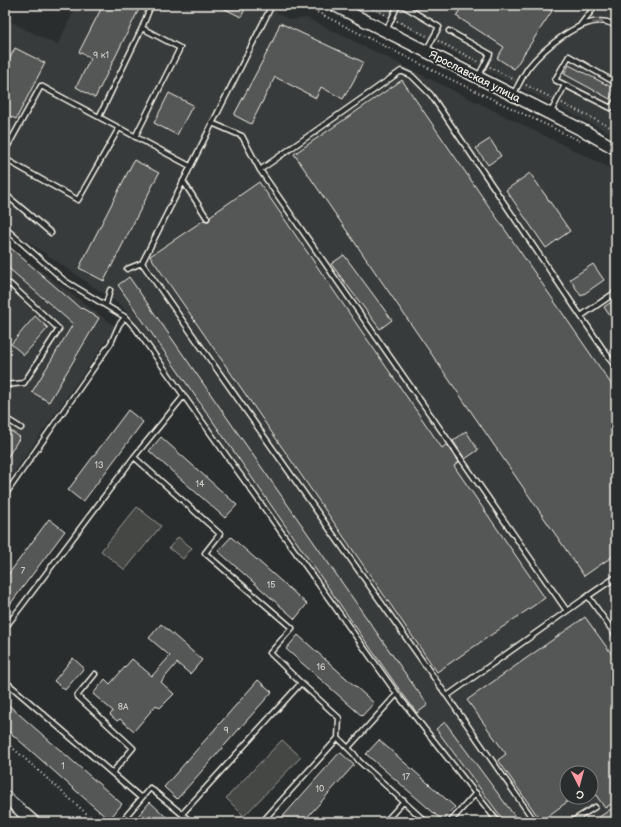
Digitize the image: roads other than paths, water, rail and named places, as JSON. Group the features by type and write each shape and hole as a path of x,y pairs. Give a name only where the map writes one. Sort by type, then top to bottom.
{"street":[{"name":"Ярославская улица","path":"334,5 616,149"},
{"path":"5,797 34,822"}],"lane":[{"path":"98,117 142,28 151,5"},
{"path":"127,269 142,263 272,5"},
{"path":"386,31 398,5"},
{"path":"402,5 439,27 426,52"},
{"path":"409,10 412,5"},
{"path":"579,27 596,5"},
{"path":"513,96 528,69 539,56 564,35 593,22 607,22 616,26"},
{"path":"136,137 180,48 142,28"},
{"path":"449,31 490,54 478,78"},
{"path":"616,83 569,56 555,80 611,108 616,100"},
{"path":"260,170 401,71 412,76 431,94 616,368"},
{"path":"549,114 565,85"},
{"path":"5,151 41,86 190,166"},
{"path":"212,123 242,136 260,170 567,611"},
{"path":"5,158 78,200 119,128"},
{"path":"183,181 207,218"},
{"path":"5,194 52,234"},
{"path":"5,228 65,281 125,317 397,694 498,822"},
{"path":"142,263 535,822"},
{"path":"5,287 10,284 59,329 24,384 5,385"},
{"path":"106,305 110,290"},
{"path":"581,316 616,292"},
{"path":"5,495 111,343 125,317"},
{"path":"5,628 134,457 183,397"},
{"path":"5,418 21,428"},
{"path":"134,457 220,534 205,553 292,628 270,653 339,718 338,738 262,822"},
{"path":"447,696 616,577"},
{"path":"588,596 616,636"},
{"path":"95,674 77,696 133,748 112,773"},
{"path":"5,681 141,798"},
{"path":"182,814 301,683"},
{"path":"348,748 397,694"},
{"path":"338,738 359,761 426,822"},
{"path":"121,822 150,788 191,822"},
{"path":"450,822 476,793"},
{"path":"385,822 404,801"},
{"path":"571,822 595,807"}]}
